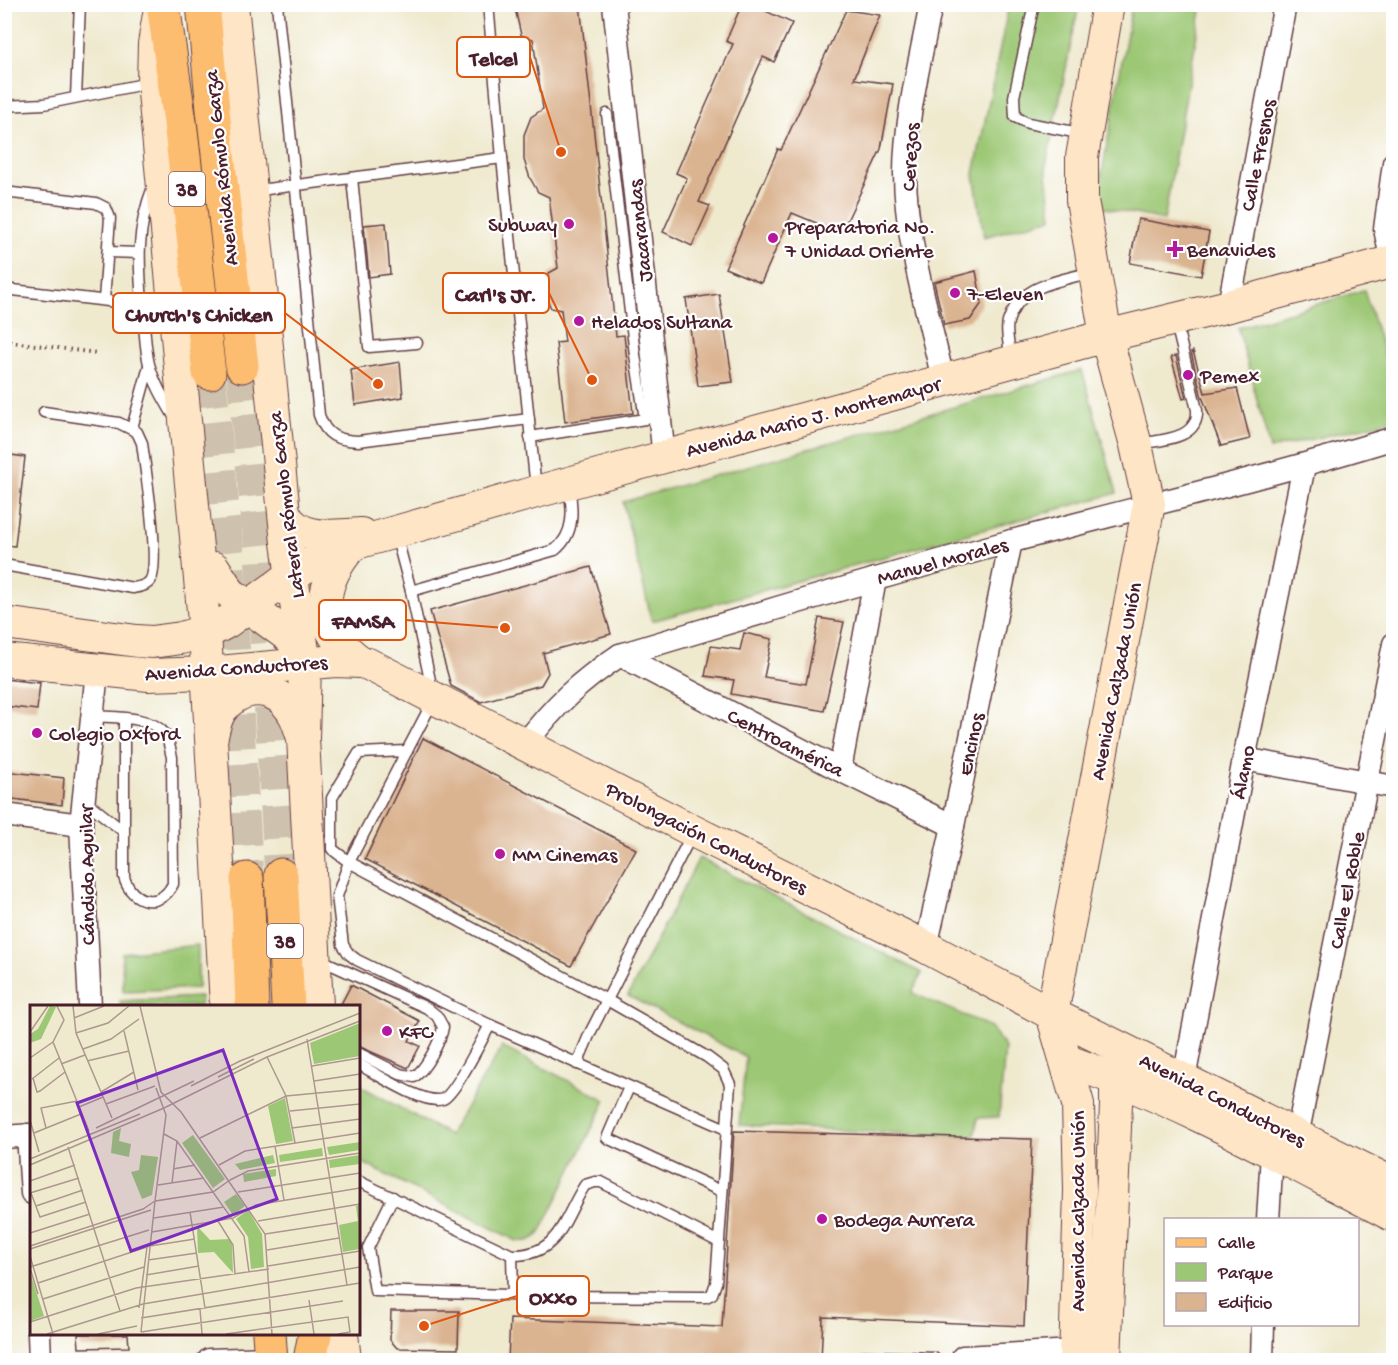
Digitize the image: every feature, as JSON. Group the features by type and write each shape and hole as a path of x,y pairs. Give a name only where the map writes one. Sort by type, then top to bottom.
{"main road":[{"name":"Avenida Rómulo Garza","path":"162,4 180,122 209,373"},
{"name":"Avenida Rómulo Garza","path":"203,4 242,366"},
{"name":"38","path":"281,875 288,1005"},
{"name":"38","path":"247,879 252,1005"},
{"path":"304,1335 305,1360"},
{"path":"310,1360 315,1335"}],"street":[{"path":"162,4 154,44 153,82 186,436 205,561 205,632 226,1005"},
{"name":"Lateral Rómulo Garza","path":"232,4 285,528 292,575 334,662 296,706"},
{"name":"Jacarandas","path":"614,4 624,180 633,264 644,352 664,457"},
{"name":"Cerezos","path":"931,4 910,118 905,191 912,239 943,380"},
{"name":"Avenida Calzada Unión","path":"1075,1356 1081,1142 1078,1104 1052,1014 1149,504 1136,445 1106,336 1084,219 1080,183 1108,4"},
{"name":"Calle Fresnos","path":"1229,306 1285,4"},
{"path":"1392,265 1385,229 1394,163"},
{"name":"Avenida Mario J. Montemayor","path":"248,607 292,575 322,557 353,544 1106,336 1392,265"},
{"name":"Manuel Morales","path":"525,744 570,691 620,655 875,579 1149,504 1304,466 1394,438"},
{"name":"Álamo","path":"1184,1079 1244,759 1304,466"},
{"path":"205,561 238,578 254,577 275,562 287,520 296,528 316,535 395,532"},
{"name":"Encinos","path":"926,947 1011,541"},
{"path":"205,561 230,593 292,639 334,662 346,650 335,636 329,623 326,593 331,576 353,544"},
{"path":"840,770 875,579"},
{"name":"Avenida Conductores","path":"4,623 152,642 205,632 226,622 248,607"},
{"path":"205,632 233,648 259,669 296,706 296,718 303,738 324,896 314,957 317,1005"},
{"name":"Calle El Roble","path":"1268,1218 1367,782 1394,644"},
{"name":"Centroamérica","path":"620,655 840,770 953,826"},
{"name":"Avenida Conductores","path":"4,660 150,675 208,673 334,662"},
{"name":"Prolongación Conductores","path":"334,662 376,668 693,831 926,947 1052,1014"},
{"name":"Cándido Aguilar","path":"90,1005 81,825 97,671"},
{"path":"211,740 221,709 233,697 241,693 256,690 270,692 296,706"},
{"path":"1244,759 1394,787"},
{"path":"4,815 81,825"},
{"name":"Avenida Conductores","path":"1052,1014 1184,1079 1394,1216"},
{"name":"Avenida Conductores","path":"1067,1061 1116,1077 1285,1145 1394,1184"},
{"name":"Avenida Calzada Unión","path":"1106,1360 1116,1077"},
{"path":"4,1137 30,1135"},
{"path":"1262,1360 1263,1326"},
{"path":"39,1335 40,1360"},
{"path":"342,1335 345,1360"},
{"path":"210,1360 270,1351"},
{"path":"963,1357 1075,1356"}],"lane":[{"path":"76,97 81,4"},
{"path":"277,4 319,415 328,433 338,439 358,441 529,419"},
{"path":"488,4 536,492"},
{"path":"1034,4 1014,97 1015,117 1028,123 1086,135"},
{"path":"4,106 44,104 153,82"},
{"path":"607,114 624,180"},
{"path":"252,192 502,158"},
{"path":"160,170 141,228 138,254 142,303 150,366 165,400 186,436"},
{"path":"352,178 369,346 417,343"},
{"path":"4,192 92,202 108,210 110,218 104,300"},
{"path":"108,252 138,254"},
{"path":"1012,362 1007,324 1020,299 1033,289 1094,272"},
{"path":"4,289 142,303"},
{"path":"1136,445 1178,437 1190,431 1197,422 1197,410 1175,320"},
{"path":"530,438 645,419 644,352"},
{"path":"132,428 150,366"},
{"path":"4,565 133,588 150,581 153,572 153,546 142,443 137,432 119,423 44,412"},
{"path":"411,591 555,550 568,535 571,524 568,483"},
{"path":"395,532 411,591 434,699 349,862 324,896 343,945 349,954 365,965 490,1025 726,1129"},
{"path":"92,716 124,719 147,723 158,728 165,735 172,757 172,884 168,893 152,900 132,894 127,887 123,863 124,719"},
{"path":"393,1197 368,1248 375,1291 706,1297 712,1293 716,1283 730,1084 723,1069 708,1057 607,1000 349,862 332,849 332,798 359,753 407,751"},
{"path":"84,800 123,831"},
{"path":"578,1064 590,1033 693,831"},
{"path":"314,957 427,1008 437,1016 443,1027 439,1040 423,1070 414,1077 400,1074 360,1054"},
{"path":"360,1065 420,1097 442,1100 450,1095 490,1025"},
{"path":"629,1087 607,1138 721,1191"},
{"path":"360,1181 512,1255 528,1254 549,1245 565,1223 585,1185 595,1182 601,1182 719,1242"},
{"path":"512,1255 513,1295"},
{"path":"854,1360 864,1356 934,1358"}],"path":[{"path":"4,341 97,352"}],"green space":[{"path":"1009,5 1079,5 1046,165 1052,218 984,237 974,174"},
{"path":"1132,5 1202,5 1164,220 1096,206"},
{"path":"1364,290 1393,382 1393,420 1270,449 1238,328"},
{"path":"1082,370 1117,493 652,621 623,502"},
{"path":"699,858 922,973 912,993 991,1027 1005,1048 999,1117 978,1118 974,1137 739,1125 746,1057 628,996"},
{"path":"198,945 198,988 123,991 122,953"},
{"path":"200,997 200,1005 121,1005 120,1001"},
{"path":"502,1047 606,1100 540,1233 533,1239 517,1241 360,1162 360,1086 449,1135"}],"building":[{"path":"514,4 580,4 616,336 624,335 633,413 565,422 556,343 565,342 561,310 551,308 546,297 549,273 558,268 549,197 538,192 524,160 524,135 531,117 543,109 533,39 521,35"},
{"path":"742,4 750,4 792,23 774,62 763,57 699,202 710,206 692,246 663,232 687,178 676,173 733,44 726,41"},
{"path":"846,10 880,15 854,79 893,84 881,149 841,233 792,213 761,283 725,268 778,149 781,150"},
{"path":"1138,219 1209,232 1201,276 1130,263"},
{"path":"386,223 390,274 369,277 364,225"},
{"name":"7-Eleven","path":"976,271 982,303 970,320 944,325 934,282"},
{"path":"719,294 733,382 698,386 686,299"},
{"path":"1193,351 1205,393 1237,388 1250,439 1221,446 1201,394 1191,352"},
{"path":"1176,356 1186,398 1183,399 1171,357"},
{"path":"400,362 403,397 355,405 351,370"},
{"path":"4,454 25,457 15,546 4,545"},
{"path":"591,567 611,634 543,653 548,673 541,685 481,702 451,686 430,611"},
{"path":"819,618 844,622 824,711 731,694 734,680 705,676 711,646 740,650 744,633 772,639 764,677 806,684"},
{"path":"4,679 40,683 37,710 4,706"},
{"path":"423,738 636,849 571,966 365,859"},
{"path":"4,771 64,778 62,805 4,798"},
{"name":"KFC","path":"351,985 420,1021 409,1041 420,1046 408,1068 360,1047 360,1005 341,1005"},
{"path":"734,1131 1032,1139 1024,1326 823,1317 821,1360 508,1360 510,1319 722,1327"},
{"path":"391,1311 459,1311 458,1349 397,1348 390,1340"},
{"path":"78,1335 128,1335 129,1347 79,1348"}],"tunnel":[{"path":"242,366 261,552 281,875"},
{"path":"209,373 228,556 247,879"}],"place":[{"name":"Telcel","path":"561,152"},
{"name":"Subway","path":"569,224"},
{"name":"Preparatoria No. 7 Unidad Oriente","path":"773,238"},
{"name":"Benavides","path":"1175,249"},
{"name":"7-Eleven","path":"955,293"},
{"name":"Helados Sultana","path":"579,321"},
{"name":"Pemex","path":"1188,375"},
{"name":"Carl's Jr.","path":"592,380"},
{"name":"Church's Chicken","path":"378,384"},
{"name":"FAMSA","path":"505,628"},
{"name":"Colegio Oxford","path":"37,733"},
{"name":"MM Cinemas","path":"500,854"},
{"name":"KFC","path":"387,1031"},
{"name":"Bodega Aurrera","path":"822,1219"},
{"name":"Oxxo","path":"424,1326"}]}
